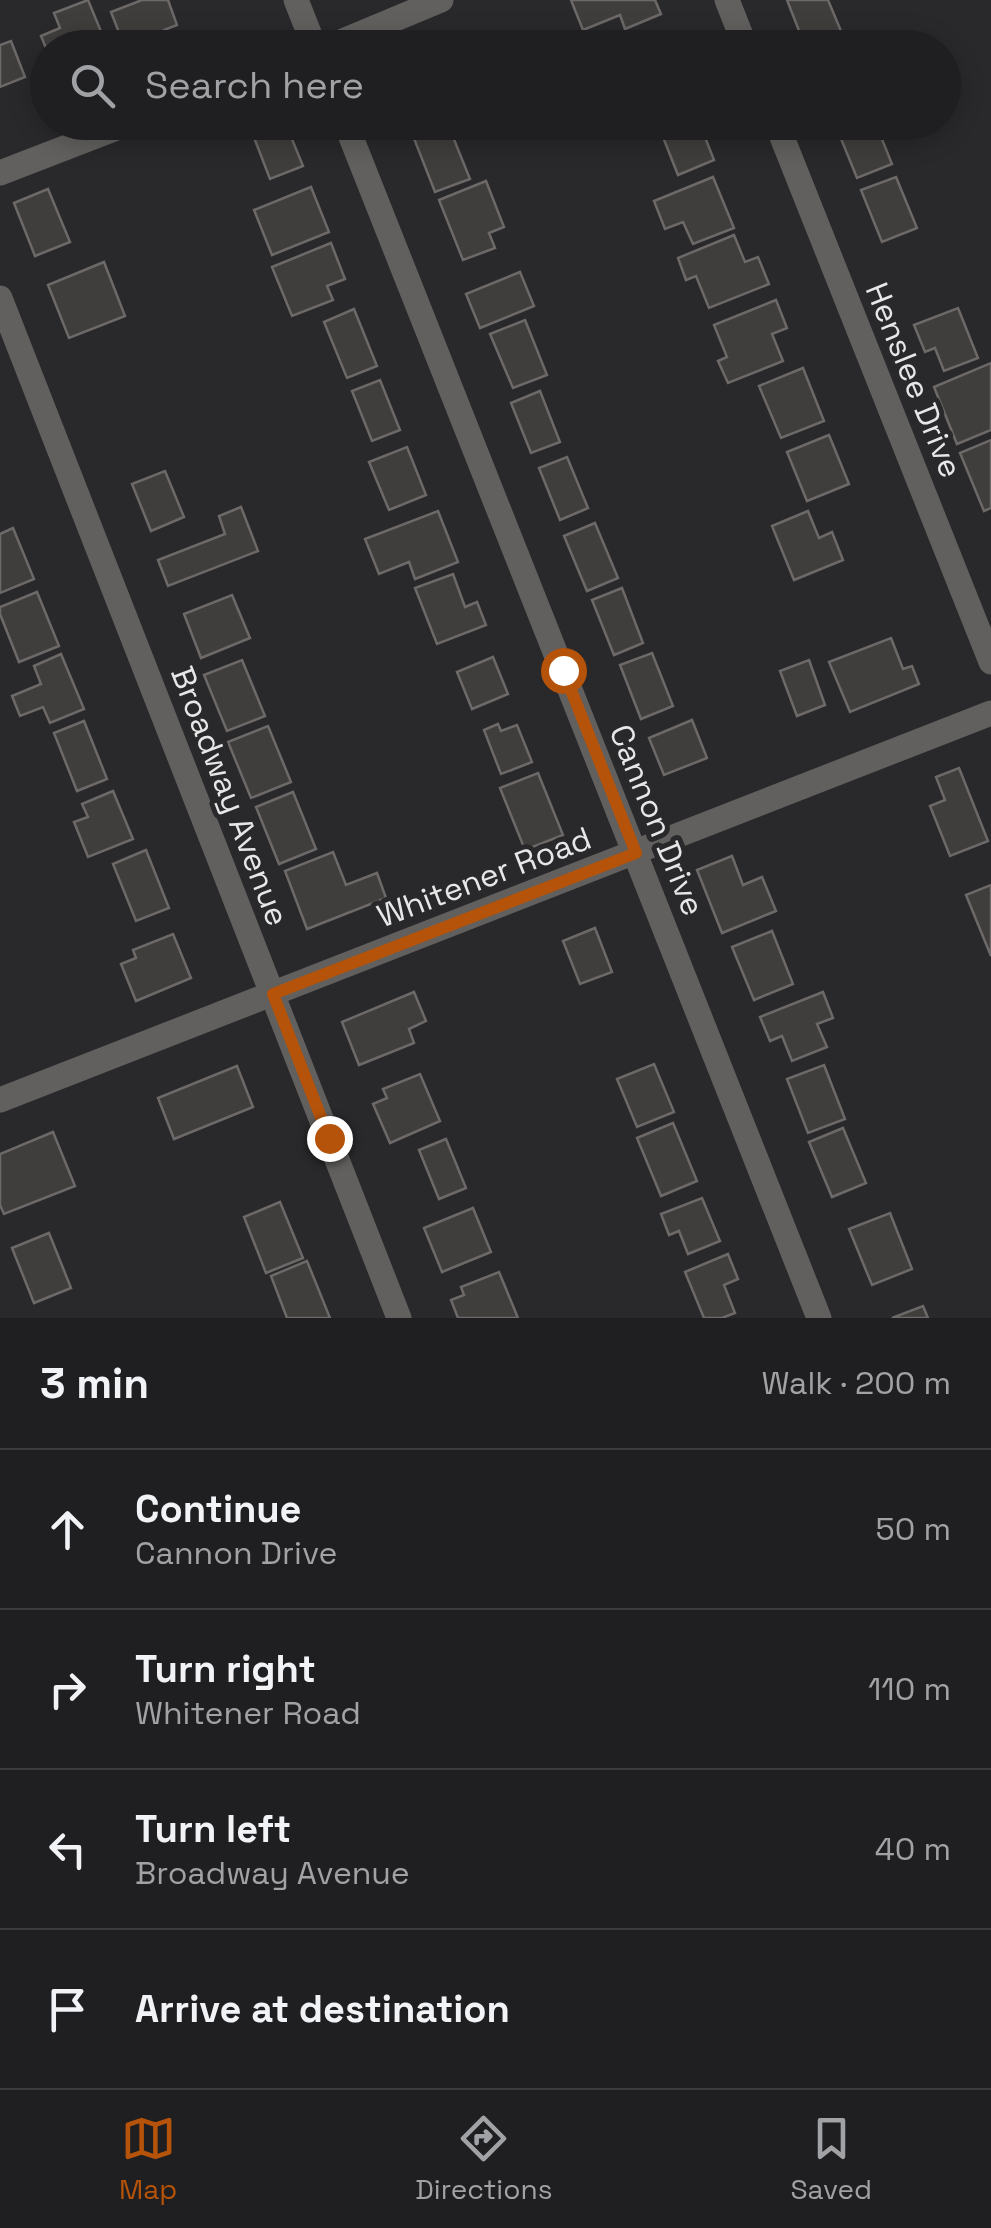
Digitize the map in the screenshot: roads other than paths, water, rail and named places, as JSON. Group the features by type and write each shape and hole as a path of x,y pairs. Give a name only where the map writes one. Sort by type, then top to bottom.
{"street":[{"path":"296,0 308,30"},
{"path":"369,30 441,0"},
{"path":"727,0 739,30"},
{"path":"0,173 85,140"},
{"name":"Cannon Drive","path":"352,140 820,1318"},
{"name":"Henslee Drive","path":"783,140 991,662"},
{"name":"Broadway Avenue","path":"0,298 399,1318"},
{"name":"Whitener Road","path":"0,1100 991,713"}]}
